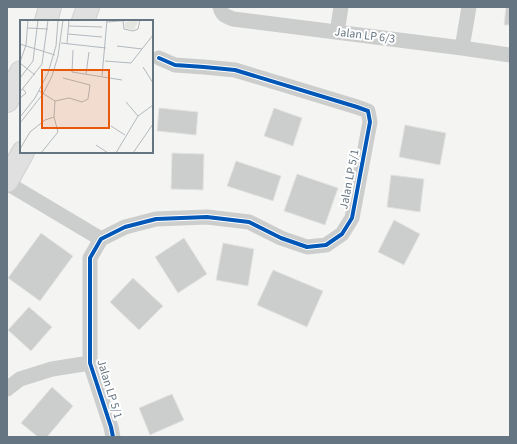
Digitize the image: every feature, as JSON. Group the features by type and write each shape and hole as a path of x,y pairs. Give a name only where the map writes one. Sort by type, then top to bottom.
{"main road":[{"path":"46,20 50,7"},
{"path":"83,20 88,7"},
{"path":"7,101 20,74"},
{"path":"7,182 22,153"}],"street":[{"path":"337,32 341,7"},
{"path":"462,48 469,7"},
{"name":"Jalan LP 6/3","path":"221,10 226,17 510,55"},
{"name":"Jalan LP 5/1","path":"112,432 90,362 90,258 100,238 125,226 156,220 207,217 249,222 281,238 307,247 326,245 342,234 352,218 370,122 368,111 236,70 175,65 159,58"},
{"path":"7,182 100,238"},
{"path":"7,389 20,379 52,369 90,362"}],"building":[{"path":"506,7 510,7 510,25 504,25"},
{"path":"159,108 198,112 196,135 157,131"},
{"path":"274,108 302,118 293,146 264,136"},
{"path":"405,125 446,133 440,165 399,157"},
{"path":"172,153 204,154 203,190 171,189"},
{"path":"236,161 281,176 273,201 227,186"},
{"path":"297,174 338,188 325,225 284,211"},
{"path":"391,175 424,179 420,212 387,207"},
{"path":"394,220 420,234 404,265 378,252"},
{"path":"41,233 73,256 40,301 8,278"},
{"path":"184,238 207,274 178,293 155,257"},
{"path":"223,243 254,249 248,286 216,280"},
{"path":"273,270 323,291 307,327 257,305"},
{"path":"133,278 163,306 139,330 110,302"},
{"path":"29,307 52,327 31,351 8,330"},
{"path":"52,387 73,406 47,437 38,437 21,423"},
{"path":"172,394 184,420 150,435 139,408"}],"cycle path":[{"path":"113,437 90,363 90,258 101,239 125,227 156,219 207,217 249,222 281,238 307,247 326,245 342,234 352,218 370,122 368,111 357,107 235,70 175,65 159,58"}]}
